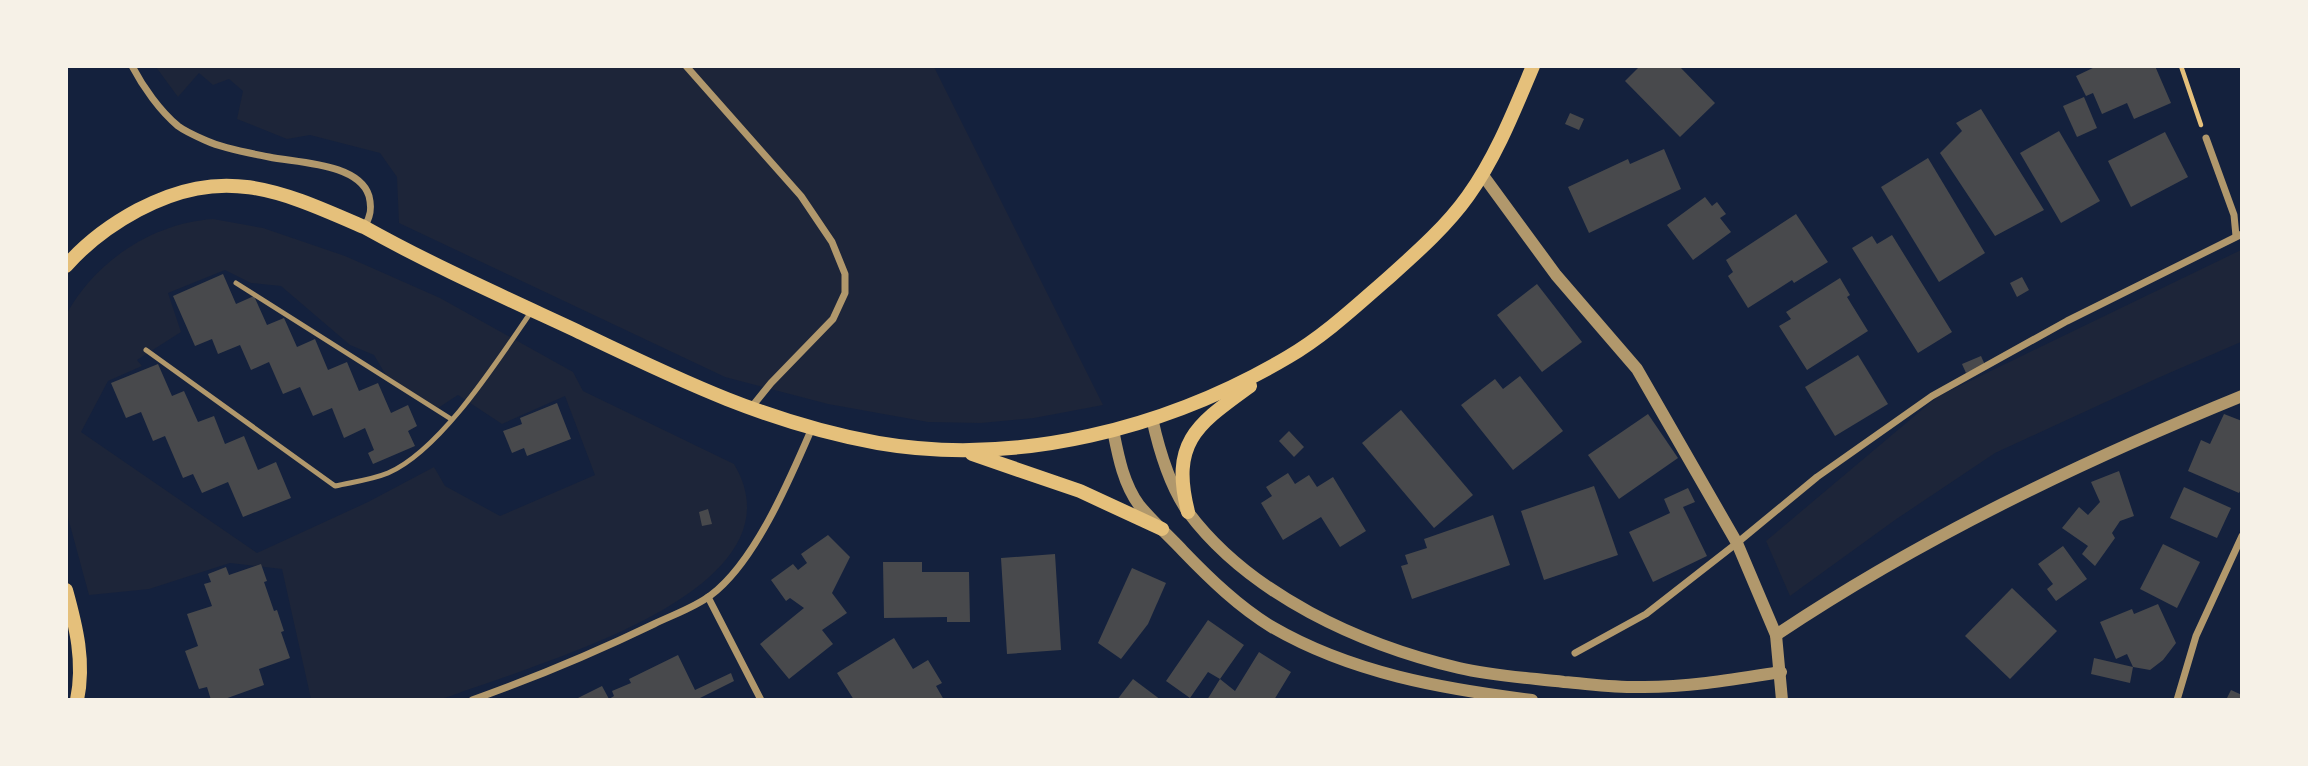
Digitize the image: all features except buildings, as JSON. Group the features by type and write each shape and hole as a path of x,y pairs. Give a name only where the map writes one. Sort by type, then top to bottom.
{"main road":[{"path":"1188,512 1181,473 1184,454 1204,420 1336,323 1452,216 1482,174 1499,143 1533,66"},
{"path":"66,266 91,240 124,217 171,194 203,187 240,186 264,189 314,205 363,227 697,388 750,409 812,428 904,447 961,450 1035,445 1113,430 1211,397 1290,356"},
{"path":"961,450 1080,491 1162,529"},
{"path":"66,590 79,648 80,678 77,699"}],"street":[{"path":"132,66 156,102 179,127 210,142 267,157 335,168 349,174 360,182 368,193 370,218 363,227"},
{"path":"686,66 801,197 832,242 845,274 845,293 833,319 781,372 750,409"},
{"path":"1574,653 1646,614 1817,477 1932,396 2067,321 2239,235 2206,138"},
{"path":"1482,174 1556,275 1637,369 1737,543 1776,635 1782,699"},
{"path":"1776,635 1846,589 1994,508 2106,454 2242,396"},
{"path":"1152,418 1166,466 1188,512 1241,568 1290,601 1352,632 1460,668 1532,679 1643,688 1713,682 1781,672"},
{"path":"472,699 524,681 607,646 708,597 732,574 756,539 784,491 812,428"},
{"path":"1113,430 1118,456 1139,505 1215,585 1272,627 1344,660 1419,682 1489,695 1532,699"},
{"path":"2177,699 2196,636 2242,536"},
{"path":"708,597 761,699"}],"lane":[{"path":"236,283 451,419"},
{"path":"146,350 335,486 388,473 430,444 532,310"}],"path":[{"path":"2181,66 2206,138"}],"shaded area":[{"path":"156,67 934,67 1103,405 1034,418 981,423 928,422 828,404 725,377 399,223 397,177 380,153 310,135 287,139 237,119 243,91 229,79 213,85 199,73 178,97"},
{"path":"213,219 263,228 345,256 440,298 573,372 583,391 734,464 747,503 740,538 717,569 684,597 644,620 562,656 434,700 311,699 282,569 230,563 149,589 89,595 67,514 66,315 78,296 109,262 148,237 191,222","holes":["225,270 251,283 281,286 350,345 374,355 387,377 438,408 458,395 502,424 565,396 595,475 500,516 445,486 434,467 368,502 257,553 81,432 108,381 142,366 137,360 181,332 168,293"]},
{"path":"2241,250 2241,342 1995,453 1895,520 1790,596 1766,541 1937,397"}]}
